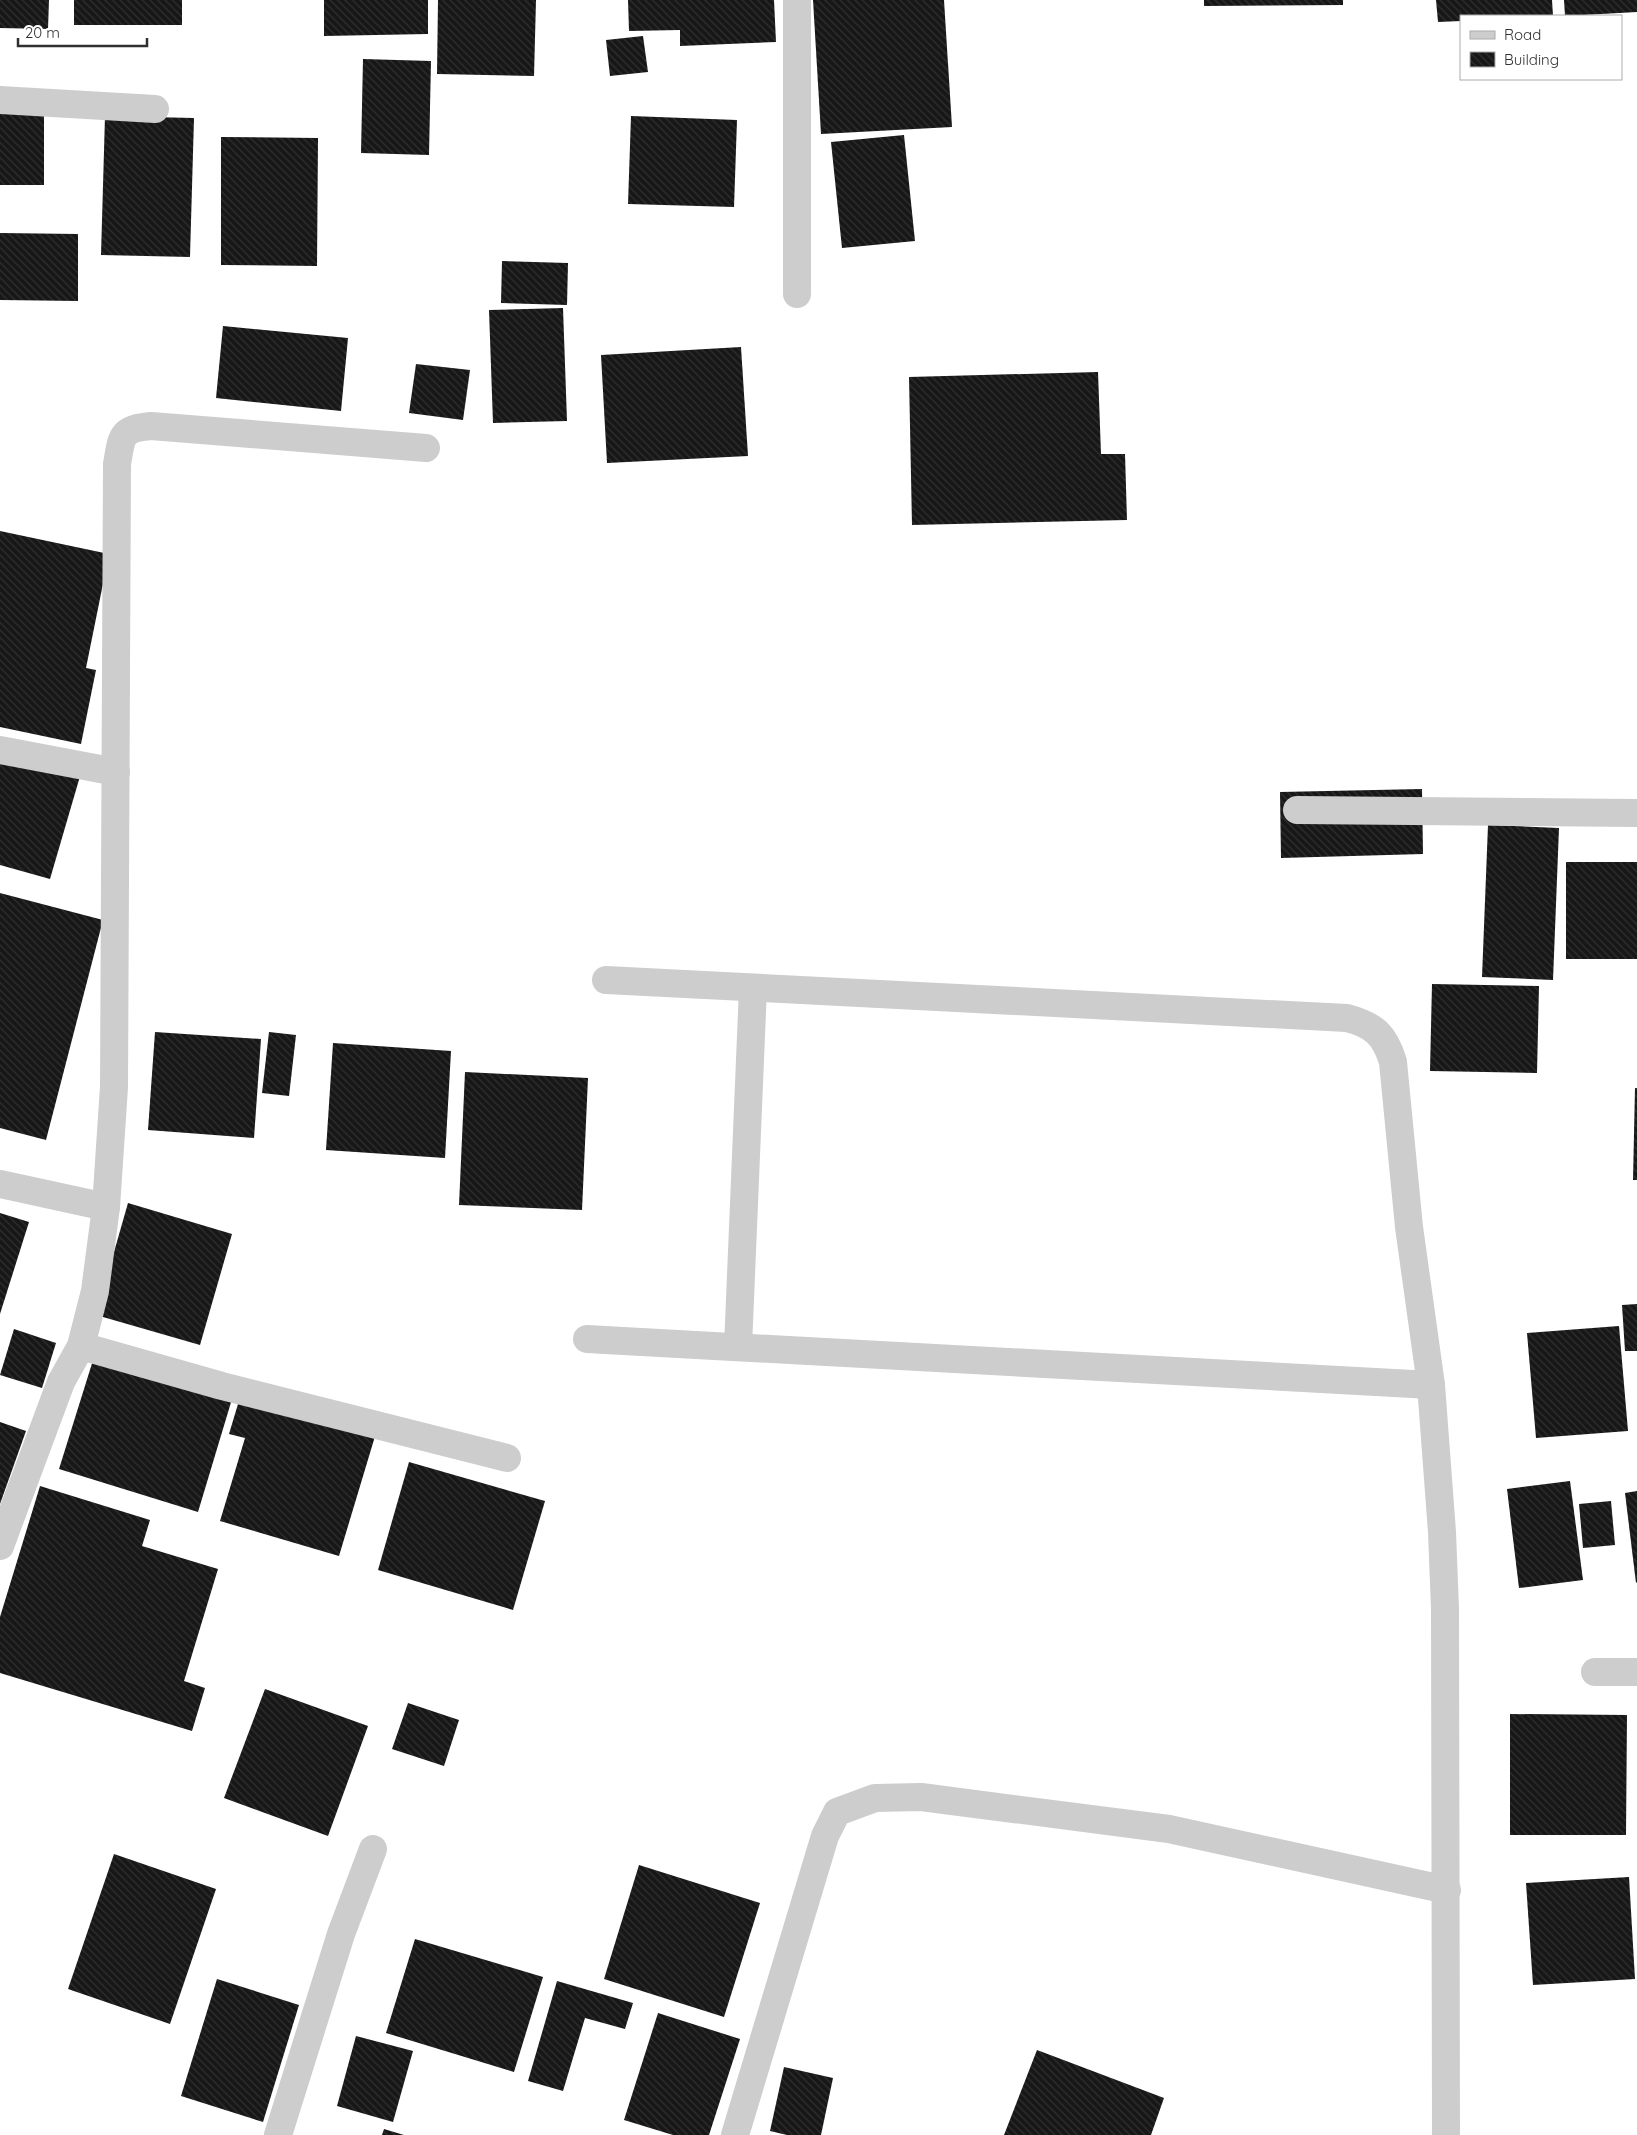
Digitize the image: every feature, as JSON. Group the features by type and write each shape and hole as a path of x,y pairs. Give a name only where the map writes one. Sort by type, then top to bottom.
{"street":[{"path":"796,294 797,0"},
{"path":"0,100 155,109"},
{"path":"0,1546 61,1382 81,1346 95,1291 106,1207 114,1087 117,464 122,438 132,428 151,426 426,448"},
{"path":"0,750 116,772"},
{"path":"1297,810 1637,813"},
{"path":"606,980 1347,1018 1364,1023 1378,1032 1388,1046 1392,1062 1409,1227 1430,1384 1442,1532 1446,1608 1446,2135"},
{"path":"738,1347 753,988"},
{"path":"0,1184 106,1207"},
{"path":"587,1339 1430,1384"},
{"path":"81,1346 222,1386 507,1458"},
{"path":"1595,1672 1637,1672"},
{"path":"735,2135 825,1836 837,1812 875,1798 922,1796 1169,1829 1447,1890"},
{"path":"278,2135 341,1934 373,1849"}],"building":[{"path":"0,0 49,0 48,29 0,28"},
{"path":"74,0 182,0 182,25 74,25"},
{"path":"324,0 428,0 428,34 324,36"},
{"path":"438,0 536,0 534,76 437,74"},
{"path":"628,0 774,0 776,42 680,46 680,30 629,31"},
{"path":"813,0 944,0 952,127 821,134"},
{"path":"1204,0 1343,0 1343,5 1204,6"},
{"path":"1436,0 1552,0 1553,15 1460,15 1460,21 1438,22"},
{"path":"1564,0 1637,0 1637,12 1565,15"},
{"path":"643,36 648,72 610,76 606,40"},
{"path":"363,59 431,61 429,155 361,153"},
{"path":"0,104 44,104 44,185 0,185"},
{"path":"105,116 194,118 190,257 101,255"},
{"path":"631,116 737,120 734,207 628,204"},
{"path":"904,135 915,241 842,248 831,142"},
{"path":"221,137 318,138 317,266 221,265"},
{"path":"0,233 78,234 78,301 0,300"},
{"path":"502,261 568,263 567,305 501,303"},
{"path":"563,308 567,421 493,423 489,310"},
{"path":"223,326 348,338 341,411 216,398"},
{"path":"741,347 748,456 607,463 601,355"},
{"path":"416,364 470,370 463,420 409,413"},
{"path":"1098,372 1101,454 1125,454 1127,520 912,525 909,377"},
{"path":"0,531 109,554 86,668 96,670 81,744 0,727"},
{"path":"0,742 83,766 50,879 0,865"},
{"path":"1422,789 1423,854 1281,858 1280,792"},
{"path":"1488,825 1559,828 1553,980 1482,977"},
{"path":"1566,862 1637,862 1637,959 1566,959"},
{"path":"0,893 103,920 46,1140 0,1128"},
{"path":"1432,984 1539,986 1537,1073 1430,1071"},
{"path":"155,1032 261,1039 254,1138 148,1130"},
{"path":"269,1032 296,1035 289,1096 262,1093"},
{"path":"333,1043 451,1051 445,1158 326,1150"},
{"path":"465,1072 588,1078 582,1210 459,1205"},
{"path":"1635,1088 1637,1088 1637,1180 1633,1180"},
{"path":"128,1203 232,1234 200,1345 96,1315"},
{"path":"0,1213 29,1222 0,1314"},
{"path":"1637,1304 1637,1351 1625,1351 1622,1305"},
{"path":"1619,1326 1628,1431 1536,1438 1527,1333"},
{"path":"14,1329 56,1343 42,1388 0,1375"},
{"path":"94,1357 232,1399 198,1512 59,1469"},
{"path":"241,1394 376,1433 339,1556 220,1521 245,1438 229,1434"},
{"path":"0,1422 26,1431 0,1504"},
{"path":"409,1462 545,1501 513,1610 378,1570"},
{"path":"1570,1481 1583,1580 1519,1588 1507,1489"},
{"path":"40,1486 150,1520 142,1546 218,1569 184,1681 205,1688 192,1731 0,1673 0,1617"},
{"path":"1637,1491 1637,1582 1636,1583 1625,1493"},
{"path":"1611,1501 1615,1545 1583,1548 1579,1504"},
{"path":"265,1689 368,1726 328,1836 224,1798"},
{"path":"408,1703 459,1720 444,1766 392,1749"},
{"path":"1510,1714 1627,1715 1626,1835 1510,1835"},
{"path":"114,1854 216,1889 170,2024 68,1989"},
{"path":"639,1865 760,1903 724,2017 604,1979"},
{"path":"1629,1877 1635,1979 1533,1985 1526,1883"},
{"path":"415,1939 543,1977 514,2072 386,2033"},
{"path":"217,1979 299,2005 263,2122 181,2096"},
{"path":"557,1981 633,2003 625,2029 585,2018 563,2091 528,2081"},
{"path":"658,2013 740,2039 709,2135 673,2135 624,2120"},
{"path":"356,2036 413,2051 393,2122 337,2106"},
{"path":"1037,2050 1164,2098 1151,2135 1004,2135"},
{"path":"784,2067 833,2078 821,2135 787,2135 770,2131"},
{"path":"384,2129 404,2135 382,2135"}]}
